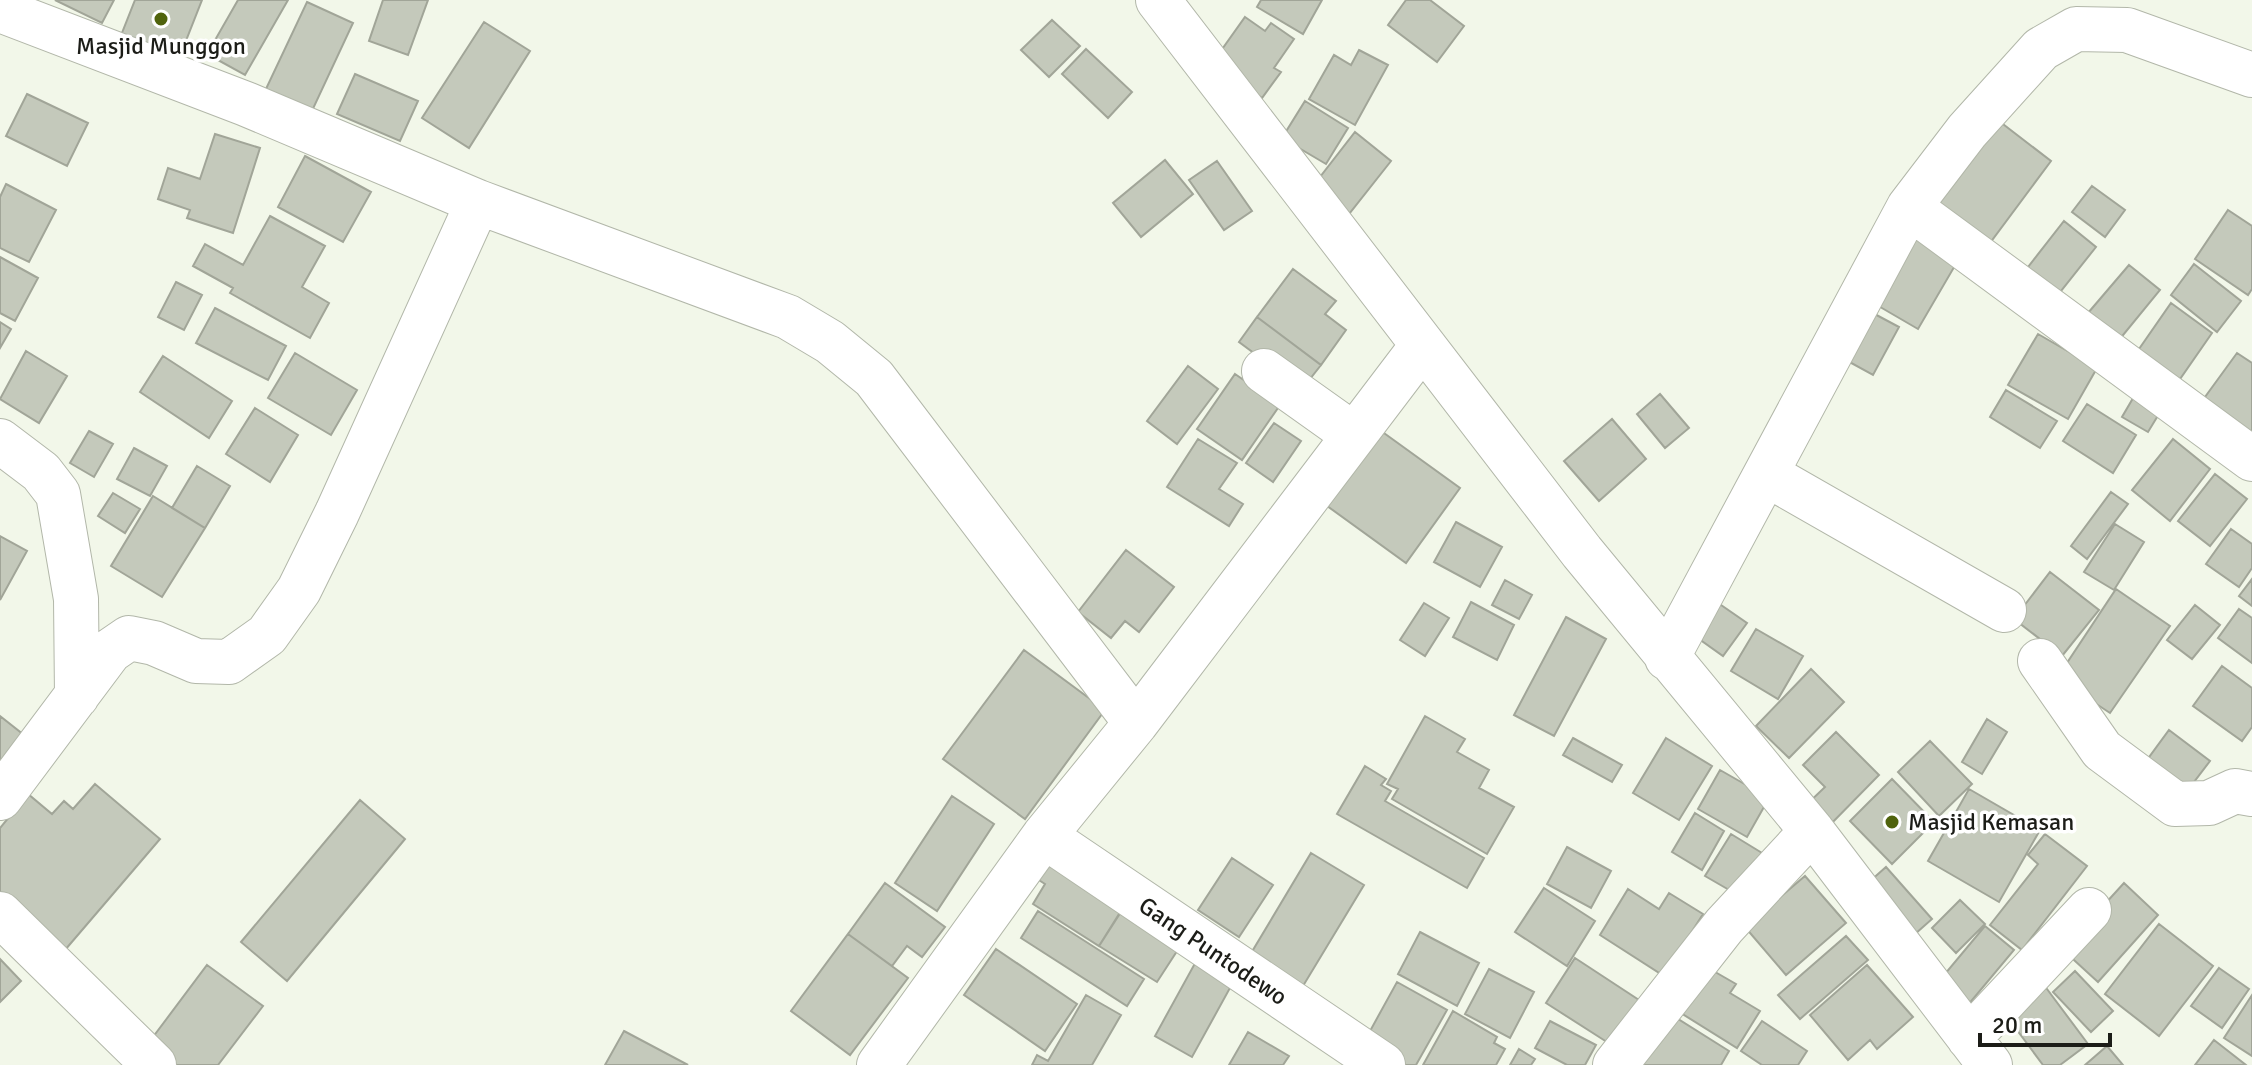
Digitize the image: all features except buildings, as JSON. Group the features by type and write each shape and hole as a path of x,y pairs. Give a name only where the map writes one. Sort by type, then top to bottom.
{"street":[{"path":"1158,0 1422,346 1667,658 1812,831 1980,1051 2089,910"},
{"path":"0,10 246,104 478,202 788,317 830,342 874,378 1136,723"},
{"path":"1667,658 1909,207 1967,131 2041,49 2076,29 2127,30 2252,75"},
{"path":"0,798 110,651 129,638 154,643 196,661 229,662 267,635 299,590 337,513 478,202"},
{"path":"1909,207 2252,459"},
{"path":"899,1058 1044,836 1136,723 1422,346"},
{"path":"1264,371 1354,435"},
{"path":"0,441 41,472 58,494 76,599 77,696"},
{"path":"1766,474 2004,610"},
{"path":"2040,661 2102,750 2175,804 2209,803 2246,784"},
{"path":"1615,1065 1724,926 1812,831"},
{"name":"Gang Puntodewo","path":"1044,836 1383,1065"},
{"path":"0,914 154,1065"}],"place":[{"name":"Masjid Munggon","path":"161,19"},
{"name":"Masjid Kemasan","path":"1892,822"}]}
